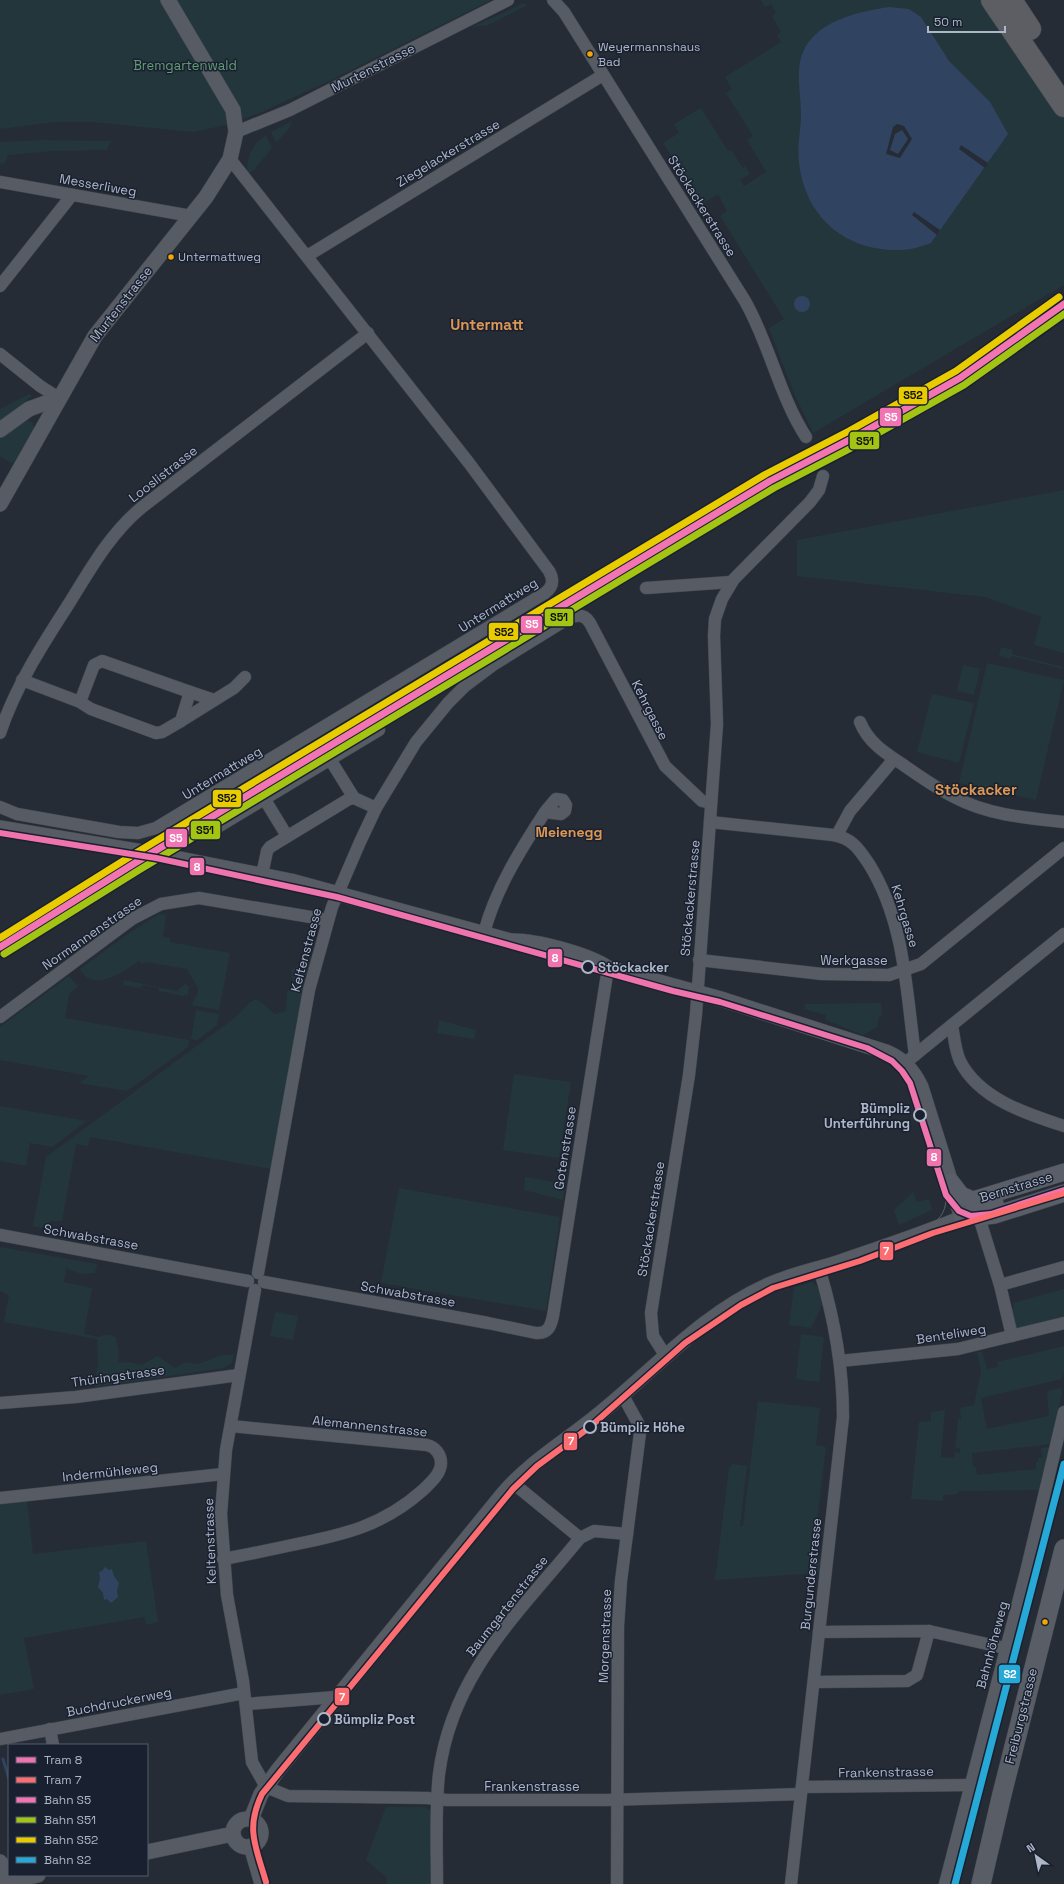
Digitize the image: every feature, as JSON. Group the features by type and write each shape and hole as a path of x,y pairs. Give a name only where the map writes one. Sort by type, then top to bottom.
{"highway":[{"path":"992,0 1064,106"},
{"path":"1011,0 1064,80"}],"main road":[{"name":"Bernstrasse","path":"951,1182 961,1195 973,1200 1064,1172"},
{"name":"Bernstrasse","path":"962,1218 1064,1178"},
{"name":"Bernstrasse","path":"962,1218 995,1215 1064,1193"},
{"name":"Freiburgstrasse","path":"981,1884 1003,1787 1064,1549"}],"street":[{"name":"Murtenstrasse","path":"0,504 95,336 191,216 230,160 236,132 236,120 231,103 168,0"},
{"name":"Murtenstrasse","path":"176,0 191,37"},
{"name":"Murtenstrasse","path":"236,132 290,110 508,0"},
{"name":"Stöckackerstrasse","path":"553,0 564,12 752,313 789,407 806,437"},
{"name":"Ziegelackerstrasse","path":"307,256 603,74"},
{"name":"Untermattweg","path":"0,807 17,814 119,832 138,833 156,828 414,673 550,589 553,581 549,572 469,463 368,333 230,160"},
{"name":"Messerliweg","path":"0,182 191,216"},
{"path":"0,286 72,195"},
{"name":"Looslistrasse","path":"0,733 11,702 38,651 98,557 126,521 368,333"},
{"path":"0,354 40,386 59,398"},
{"path":"0,430 29,409 59,398"},
{"name":"Stöckackerstrasse","path":"664,1356 654,1339 651,1327 651,1313 689,1075 697,992 717,724 714,629 718,607 731,582 810,502 819,490 822,476"},
{"path":"646,588 731,582"},
{"name":"Kehrgasse","path":"581,616 590,623 665,766 702,801 711,803"},
{"name":"Keltenstrasse","path":"266,1787 254,1768 250,1754 245,1698 228,1606 223,1560 221,1514 223,1474 239,1374 309,990 328,920 338,892 376,808 416,742 434,718 474,678 569,618 581,616"},
{"path":"80,702 94,664 102,661 214,700"},
{"path":"22,680 80,702 91,709 156,733 162,732 234,688 245,677"},
{"path":"181,720 190,692"},
{"path":"860,722 872,742 894,759 954,797 977,806 1024,818 1064,822"},
{"path":"216,828 264,797 379,730"},
{"path":"329,758 354,798 376,808"},
{"path":"838,835 850,811 894,759"},
{"path":"264,797 287,836"},
{"path":"262,875 268,848 354,798"},
{"path":"484,933 489,915 511,870 545,812"},
{"name":"Kehrgasse","path":"710,822 838,835 846,838 854,844 880,884 890,910 905,970 910,1059"},
{"path":"0,828 160,855 338,892 511,941 525,941 598,961 608,968 697,992 868,1045 892,1055 910,1059"},
{"name":"Werkgasse","path":"699,960 822,974 889,976 921,964 1064,848"},
{"name":"Normannenstrasse","path":"0,1017 132,919 161,904 177,900 198,898 328,920"},
{"path":"910,1059 1064,934"},
{"name":"Gotenstrasse","path":"546,1331 550,1327 553,1316 608,968"},
{"path":"952,1025 960,1060 972,1078 997,1098 1018,1111 1064,1126"},
{"path":"910,1059 913,1072 921,1087 962,1218"},
{"path":"979,1217 1000,1285 1012,1336"},
{"name":"Bernstrasse","path":"251,1819 266,1787 336,1697 512,1483 622,1394 664,1356 707,1321 737,1301 771,1284 878,1250 962,1218"},
{"name":"Schwabstrasse","path":"0,1235 488,1323 536,1333 542,1334 546,1331"},
{"path":"1000,1285 1064,1267"},
{"name":"Burgunderstrasse","path":"791,1884 843,1419 843,1392 834,1321 819,1268"},
{"name":"Benteliweg","path":"840,1361 938,1352 1064,1324"},
{"name":"Thüringstrasse","path":"0,1403 76,1396 239,1374"},
{"name":"Morgenstrasse","path":"617,1884 616,1800 618,1626 627,1534 640,1433 638,1423 622,1394"},
{"name":"Bahnhöheweg","path":"945,1884 1026,1572 1064,1412"},
{"name":"Alemannenstrasse","path":"223,1560 334,1537 376,1522 400,1509 424,1489 437,1474 441,1464 438,1453 432,1447 427,1445 231,1426"},
{"name":"Indermühleweg","path":"0,1498 223,1474"},
{"path":"512,1483 580,1538 594,1531 627,1534"},
{"name":"Baumgartenstrasse","path":"437,1884 439,1774 447,1738 459,1701 472,1675 495,1640 580,1538"},
{"path":"819,1632 929,1631 1006,1648"},
{"path":"814,1682 910,1680 917,1675 929,1631"},
{"name":"Buchdruckerweg","path":"0,1739 50,1729 245,1698 336,1697"},
{"path":"50,1729 53,1744"},
{"name":"Frankenstrasse","path":"266,1787 288,1796 616,1800 970,1785"},
{"path":"251,1819 259,1825 261,1833 258,1841 251,1846 238,1844 233,1834 233,1828 238,1821 251,1819"},
{"path":"148,1852 233,1834"},
{"path":"251,1846 262,1884"},
{"path":"0,1862 8,1878 28,1876"}],"green space":[{"name":"Bremgartenwald","path":"0,0 491,0 331,80 262,112 226,125 193,132 94,122 55,122 0,129"},
{"path":"761,0 987,0 1064,91 1064,285 813,433 793,391 769,328 784,319 720,216 727,211 718,194 702,204 663,143 679,133 674,124 701,108 728,151 731,150 743,168 745,166 750,174 740,180 744,186 766,172 747,140 753,136 726,93 732,89 725,77 781,42 777,35 781,32 772,16 776,13 771,4 765,7"},
{"path":"524,3 526,6 488,25 472,27"},
{"path":"292,121 290,127 276,143 271,132"},
{"path":"266,135 272,148 253,171 248,174 247,163 251,152 258,142"},
{"path":"42,140 111,141 107,150 54,151 8,155 4,164 0,163 0,142"},
{"path":"29,394 32,396 0,422 0,409"},
{"path":"24,420 32,422 34,428 14,462 11,463 0,456 0,437"},
{"path":"1064,490 1064,653 1034,645 1041,617 985,597 797,576 797,540"},
{"path":"1001,647 1013,650 1012,654 1063,667 1063,669 1012,656 1011,659 999,656"},
{"path":"987,663 1064,680 1036,800 959,783"},
{"path":"963,665 980,669 974,695 957,691"},
{"path":"932,694 974,703 959,763 917,752"},
{"path":"159,914 166,915 163,937 170,938 170,942 230,953 219,1010 191,1005 197,995 198,988 187,969 145,962 142,964 139,961 117,975 100,980 93,980 86,976 80,969 125,936"},
{"path":"313,955 271,1169 90,1137 88,1146 76,1144 62,1221 51,1221 42,1228 33,1226 46,1157 236,1017 250,1002 257,999 275,1014 286,1011 287,992 293,984 291,970"},
{"path":"69,976 78,986 69,994 65,1018 189,1040 188,1047 127,1091 79,1083 89,1076 0,1060 0,1027"},
{"path":"124,980 177,991 185,984 189,987 188,995 183,996 159,991 159,988 142,985 141,988 123,985"},
{"path":"881,1003 882,1016 879,1016 877,1027 863,1035 826,1020 826,1015 804,1009 805,1004"},
{"path":"196,1010 219,1014 217,1025 197,1040 191,1039"},
{"path":"439,1020 476,1030 474,1039 437,1033"},
{"path":"514,1074 571,1082 559,1158 503,1150"},
{"path":"0,1106 87,1121 52,1147 30,1143 26,1166 0,1161"},
{"path":"525,1177 565,1184 563,1200 524,1190"},
{"path":"399,1188 560,1217 546,1311 381,1283"},
{"path":"913,1192 917,1202 929,1199 932,1210 899,1225 894,1210"},
{"path":"0,1247 97,1264 95,1273 81,1274 66,1268 64,1282 92,1288 84,1334 99,1337 108,1334 116,1338 119,1352 118,1363 128,1362 142,1365 157,1356 175,1368 185,1362 198,1364 219,1356 234,1354 232,1363 224,1368 94,1387 98,1363 97,1339 4,1322 9,1295 0,1291"},
{"path":"812,1282 818,1288 822,1305 811,1328 789,1325 794,1287"},
{"path":"1064,1289 1064,1320 1016,1330 1010,1309 1014,1308 1013,1303"},
{"path":"275,1312 298,1316 293,1340 270,1336"},
{"path":"801,1334 824,1337 819,1382 796,1379"},
{"path":"1064,1346 1064,1372 1062,1379 981,1398 987,1429 1049,1416 1047,1391 1061,1388 1062,1393 1051,1444 972,1453 973,1467 976,1467 977,1475 1036,1469 1036,1462 1039,1461 1038,1458 1042,1457 1041,1448 1050,1447 1039,1490 958,1491 958,1494 943,1495 943,1501 911,1499 919,1422 931,1421 931,1412 945,1410 941,1457 954,1458 955,1452 960,1453 960,1448 955,1448 958,1419 961,1419 960,1408 974,1405 981,1371 977,1352 982,1352 987,1369 998,1367 997,1362"},
{"path":"758,1401 820,1408 816,1445 826,1447 813,1557 820,1559 819,1573 715,1580 729,1468 733,1464 747,1466 740,1526 743,1526"},
{"path":"27,1501 33,1554 146,1541 158,1622 146,1625 144,1617 24,1638 34,1689 0,1695 0,1504"},
{"path":"386,1807 424,1807 432,1811 434,1884 387,1884 387,1878 366,1860"}],"water":[{"path":"889,7 909,9 921,17 949,61 990,102 1008,134 931,243 905,250 882,249 863,245 846,238 832,228 819,215 810,200 803,182 799,162 801,113 799,68 803,51 815,35 834,22 867,11"},
{"path":"799,296 805,296 810,301 808,310 805,312 799,312 794,307 794,301"},
{"path":"105,1567 109,1570 112,1569 114,1576 119,1583 117,1591 118,1597 111,1603 107,1599 104,1600 103,1593 98,1587 100,1579 99,1572"}],"pier":[{"path":"897,124 904,126 912,139 900,158 886,154 893,127","holes":["902,130 908,139 898,154 890,150 895,134"]},
{"path":"961,145 988,163 985,168 959,149"},
{"path":"914,212 940,230 937,235 912,215"}],"waterway":[{"path":"3,1759 8,1776"}],"tram line":[{"name":"8","path":"0,833 156,858 337,897 673,991 720,1002 867,1048 892,1061 902,1071 910,1083 946,1195 959,1211 971,1216 991,1214 1064,1190"},
{"path":"940,1233 953,1223 959,1211 960,1199 956,1183"},
{"name":"7","path":"266,1882 256,1848 253,1828 257,1806 262,1794 513,1489 537,1466 590,1427 685,1343 741,1305 773,1288 860,1261 933,1233 1064,1193"},
{"path":"930,1225 938,1220 943,1213 946,1204 946,1195"}],"railway":[{"path":"695,518 765,476"}],"rail line":[{"name":"S52","path":"0,938 131,856 766,474 849,431 956,371 1059,297"},
{"name":"S5","path":"0,947 135,863 770,481 853,438 960,378 1064,304"},
{"name":"S51","path":"4,954 139,870 774,488 857,445 964,385 1064,314"},
{"name":"S2","path":"955,1884 1064,1464"}],"place":[{"name":"Weyermannshaus Bad","path":"590,54"},
{"name":"Untermattweg","path":"171,257"},
{"name":"Stöckacker","path":"588,967"},
{"name":"Bümpliz Unterführung","path":"920,1115"},
{"name":"Bümpliz Höhe","path":"590,1427"},
{"name":"Bümpliz Post","path":"324,1719"}],"district":[{"name":"Untermatt","path":"487,324"},
{"name":"Stöckacker","path":"976,789"},
{"name":"Meienegg","path":"569,832"}]}
